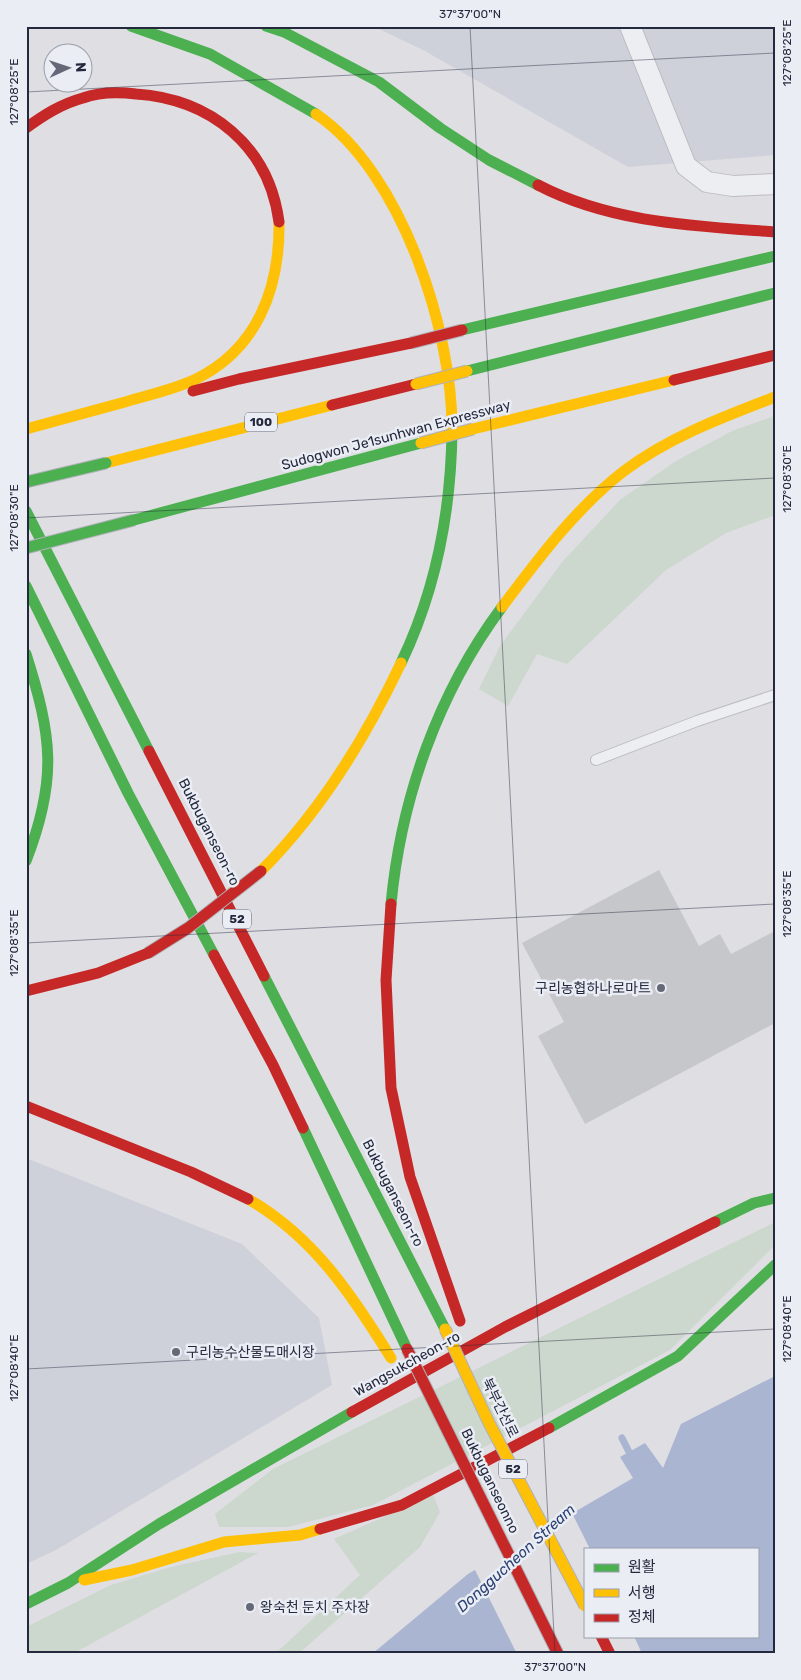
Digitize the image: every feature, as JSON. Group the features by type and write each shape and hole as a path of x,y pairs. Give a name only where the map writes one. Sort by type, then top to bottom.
{"main road":[{"path":"26,991 98,973 148,953 188,928 261,871 303,826 374,720 390,690 428,599 443,545 452,487 452,417 447,369 438,320 420,262 396,211 371,172 340,133 303,106 219,58 131,26"},
{"path":"266,26 284,32 327,53 379,82 440,128 489,160 557,195 631,218 694,226 775,232"},
{"path":"26,128 67,102 97,93 134,92 165,97 194,107 207,114 220,122 245,143 263,168 273,197 279,234 279,256 275,280 265,310 252,332 236,350 216,367 183,386 82,415"},
{"path":"26,429 411,343 775,256"},
{"name":"100","path":"26,482 775,293"},
{"name":"Sudogwon Je1sunhwan Expressway","path":"26,548 473,429 775,355"},
{"path":"489,1423 463,1330 428,1238 402,1149 391,1086 385,989 387,922 396,859 412,787 436,722 467,659 503,605 556,537 598,494 639,461 706,424 775,397"},
{"path":"26,476 33,494"},
{"name":"Bukbuganseon-ro","path":"26,510 445,1329"},
{"path":"44,521 91,636"},
{"name":"52","path":"26,586 128,793"},
{"path":"29,649 41,661"},
{"path":"26,861 38,833 49,774 44,716 29,649"},
{"path":"86,733 128,793"},
{"name":"Bukbuganseonno","path":"128,793 273,1065 406,1349 558,1654"},
{"path":"26,1106 203,1177 252,1201 288,1226 327,1264 358,1303 397,1365 445,1424"},
{"name":"Wangsukcheon-ro","path":"26,1604 68,1583 159,1524 258,1465 506,1327 754,1204 775,1198"},
{"name":"Wangsukcheon-ro","path":"68,1583 132,1570 224,1542 300,1535 402,1505 574,1415 678,1356 775,1265"},
{"name":"북부간선로","path":"445,1329 489,1423 584,1604"},
{"path":"601,1638 610,1654"}],"street":[{"path":"630,26 686,166 707,182 732,186 775,184"}],"lane":[{"path":"596,760 697,721 775,695"}],"shaded area":[{"path":"373,26 775,26 775,155 628,167 425,51"},
{"path":"775,416 775,515 726,533 666,570 567,664 537,654 508,706 479,689 500,646 563,561 620,500 676,461 732,431"},
{"name":"구리농수산물도매시장","path":"26,1158 242,1244 319,1318 332,1385 56,1550 26,1564"},
{"path":"775,1222 775,1245 670,1350 373,1505 288,1527 219,1527 215,1514 273,1469"},
{"path":"433,1495 440,1512 420,1547 298,1654 275,1654 360,1575 334,1539"},
{"path":"240,1552 258,1553 72,1654 26,1654 26,1627 111,1585 171,1567"}],"water":[{"path":"775,1376 775,1654 372,1654 468,1574 633,1478 620,1457 645,1443 663,1468 681,1424"}],"pier":[{"path":"571,1511 590,1548 584,1548 584,1638 635,1638 642,1654 517,1654 474,1568"}],"building":[{"name":"구리농협하나로마트","path":"659,870 699,946 720,934 731,954 775,931 775,1023 585,1124 538,1036 564,1022 522,943"}],"waterway":[{"name":"Donggucheon Stream","path":"622,1438 633,1460"}],"traffic: fast":[{"path":"131,26 210,54 316,114"},
{"path":"266,26 284,32 379,82 440,128 489,160 538,185"},
{"path":"462,330 775,256"},
{"path":"467,371 775,293"},
{"path":"401,663 424,607 439,550 449,491 452,431"},
{"path":"134,520 421,443"},
{"path":"26,482 106,463"},
{"path":"26,511 149,751"},
{"path":"26,548 134,520"},
{"path":"26,586 128,793 214,955"},
{"path":"391,904 396,864 404,825 426,748 441,711 459,675 479,640 502,607"},
{"path":"26,654 41,709 48,758 43,806 26,861"},
{"path":"264,976 445,1329"},
{"path":"303,1128 407,1349"},
{"path":"715,1222 754,1203 775,1198"},
{"path":"549,1428 678,1356 775,1265"},
{"path":"26,1604 68,1583 159,1524 352,1412"}],"traffic: slow":[{"path":"316,114 347,140 374,174 397,214 417,257 432,302 443,348 450,391 452,431"},
{"path":"26,429 169,390 186,384 216,367 234,352 249,334 260,315 269,294 275,271 279,222"},
{"path":"416,384 467,371"},
{"path":"473,429 674,380"},
{"path":"502,607 558,535 606,485 624,471 678,438 716,420 775,397"},
{"path":"106,463 332,405"},
{"path":"421,443 473,429"},
{"path":"261,871 303,824 340,773 372,719 401,663"},
{"path":"248,1199 292,1231 330,1269 362,1312 391,1358"},
{"path":"445,1329 489,1423 584,1604"},
{"path":"84,1580 132,1570 224,1542 300,1535 320,1529"}],"traffic: jam":[{"path":"26,128 46,114 67,103 102,94 136,94 163,98 189,105 212,117 232,131 249,149 263,171 273,195 279,222"},
{"path":"538,185 566,198 624,215 684,225 775,232"},
{"path":"411,343 462,330"},
{"path":"193,391 239,379 411,343"},
{"path":"674,380 775,355"},
{"path":"332,405 416,384"},
{"path":"149,751 264,976"},
{"path":"148,953 188,928 261,871"},
{"path":"391,904 386,980 391,1088 410,1177 460,1321"},
{"path":"26,991 98,973 148,953"},
{"path":"214,955 273,1065 303,1128"},
{"path":"26,1106 191,1172 248,1199"},
{"path":"352,1412 505,1327 715,1222"},
{"path":"407,1349 558,1654"},
{"path":"320,1529 402,1505 549,1428"},
{"path":"602,1638 610,1654"}],"place":[{"name":"구리농협하나로마트","path":"661,988"},
{"name":"구리농수산물도매시장","path":"176,1352"},
{"name":"왕숙천 둔치 주차장","path":"250,1607"}]}
